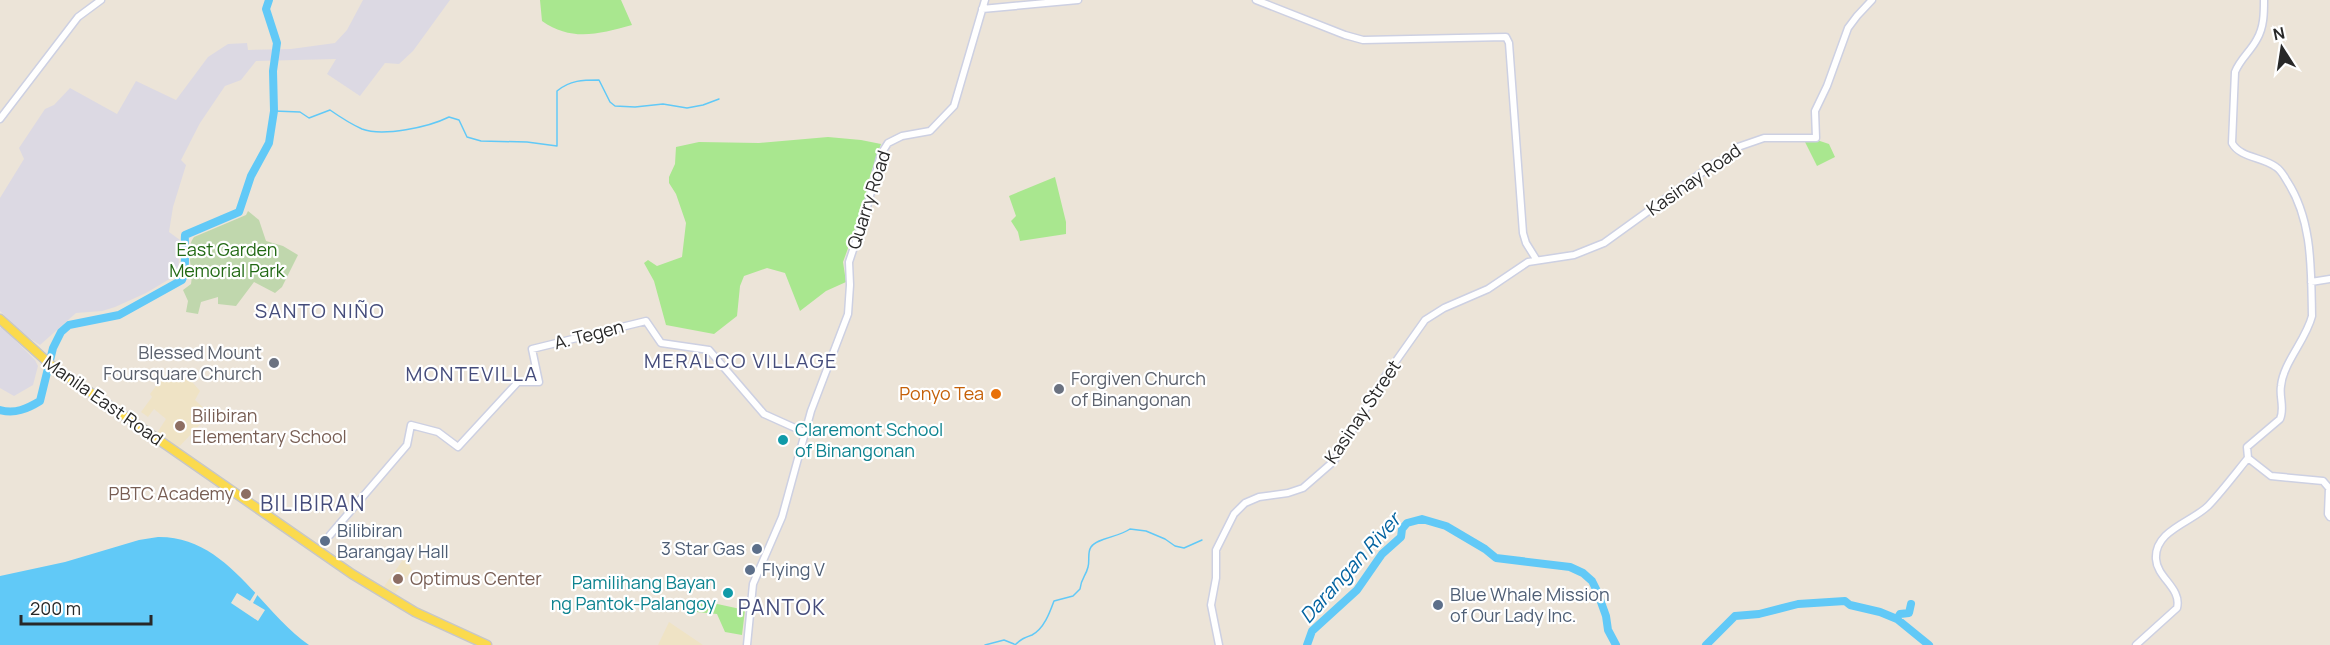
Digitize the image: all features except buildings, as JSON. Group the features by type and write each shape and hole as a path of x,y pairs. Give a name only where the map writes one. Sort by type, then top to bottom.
{"main road":[{"name":"Manila East Road","path":"0,319 39,357 389,597 415,612 487,645"}],"street":[{"path":"0,119 78,17 101,0"},
{"name":"Quarry Road","path":"747,645 753,584 782,517 804,432 848,314 849,262 866,211 881,154 888,143 902,136 930,130 954,106 985,0"},
{"path":"982,9 1078,0"},
{"path":"1256,0 1363,40 1506,37 1509,43 1523,233 1536,259"},
{"name":"Kasinay Road","path":"1536,259 1574,255 1604,243 1715,164 1729,158 1735,148 1764,138 1816,138 1815,111 1827,86 1848,28 1872,0"},
{"path":"2136,645 2177,608 2178,603 2173,590 2158,570 2156,558 2158,545 2170,532 2207,507 2248,458 2247,447 2280,419 2283,414 2280,387 2309,328 2312,316 2308,230 2302,209 2279,168 2268,161 2238,151 2232,143 2235,72 2239,62 2259,37 2264,18 2264,0"},
{"name":"Kasinay Street","path":"1219,645 1211,605 1216,578 1216,550 1234,514 1245,503 1259,497 1288,493 1303,488 1334,461 1384,378 1425,320 1444,308 1488,289 1536,259"},
{"path":"2311,282 2330,279"},
{"name":"A. Tegen","path":"330,535 408,442 411,425 438,432 458,447 518,382 539,382 532,349 646,321 661,342 709,350 764,414 804,432"},
{"path":"2248,458 2271,476 2323,481 2329,488 2328,514 2330,517"}],"shaded area":[{"path":"363,0 450,0 413,51 399,64 385,63 360,96 327,74 336,59 256,61 241,80 225,86 200,123 181,160 186,165 173,207 169,232 180,240 178,274 146,293 115,307 102,311 76,313 40,345 23,334 0,311 0,198 24,159 19,148 45,109 54,105 70,88 117,114 136,81 176,100 208,57 228,44 247,43 248,50 291,49 335,43 347,30"},
{"path":"2,327 35,360 38,366 33,385 14,396 0,388 0,328"},
{"path":"181,369 200,391 195,400 210,414 178,448 157,433 166,419 154,409 148,417 141,412 152,397 150,394 165,374 173,375"},
{"name":"Optimus Center","path":"405,557 412,570 394,595 383,588"},
{"path":"669,622 703,645 658,645"}],"green space":[{"path":"540,0 621,0 632,25 597,33 564,32 542,21"},
{"path":"828,137 881,144 870,176 864,204 843,262 846,282 826,291 800,311 785,273 767,268 744,276 740,286 737,316 714,334 666,325 654,281 644,263 648,260 657,266 682,257 686,223 676,194 669,183 669,177 675,164 676,147 699,142 759,143"},
{"path":"1817,140 1829,144 1835,157 1817,166 1805,142"},
{"path":"1055,177 1066,222 1066,234 1020,241 1018,232 1011,221 1016,216 1009,196"},
{"name":"East Garden Memorial Park","path":"248,211 259,220 266,241 283,246 298,255 282,287 275,293 254,282 236,306 218,304 218,297 201,302 198,314 186,312 188,301 183,290 191,284 189,253 194,237 246,215"},
{"path":"699,600 745,610 742,635 725,632 717,614 697,612"}],"water":[{"path":"158,537 182,540 204,549 223,562 309,645 0,645 0,576 65,562 139,540"}],"pier":[{"path":"257,590 259,592 253,603 265,610 258,621 231,603 237,593 250,601"}],"waterway":[{"path":"0,410 21,410 40,401 53,348 61,332 69,325 119,315 182,280 185,265 185,235 239,212 251,176 269,143 274,111 273,71 277,43 266,9 269,0"},
{"path":"274,111 300,112 309,118 330,110 362,129 382,132 418,127 449,117 459,120 467,137 481,141 527,142 557,146 557,91 572,83 599,80 610,102 615,106 635,107 663,104 687,108 719,99"},
{"name":"Darangan River","path":"1307,645 1312,631 1357,590 1382,554 1401,537 1402,529 1407,523 1422,519 1446,526 1496,558 1570,567 1583,573 1592,581 1597,591 1606,616 1608,630 1616,645"},
{"path":"1015,645 1040,629 1054,601 1073,596 1080,589 1088,567 1090,549 1094,544 1130,529 1146,531 1175,546 1184,548 1202,540"},
{"name":"Darangan River","path":"1706,645 1735,616 1759,614 1798,604 1845,601 1850,605 1880,612 1897,619 1900,614 1909,613 1911,604"},
{"name":"Darangan River","path":"1897,619 1929,645"},
{"path":"985,645 1004,640 1014,644"}],"tunnel":[{"path":"317,550 330,535"}],"place":[{"name":"Blessed Mount Foursquare Church","path":"274,363"},
{"name":"Forgiven Church of Binangonan","path":"1059,389"},
{"name":"Ponyo Tea","path":"996,394"},
{"name":"Bilibiran Elementary School","path":"180,426"},
{"name":"Claremont School of Binangonan","path":"783,440"},
{"name":"PBTC Academy","path":"246,494"},
{"name":"Bilibiran Barangay Hall","path":"325,541"},
{"name":"3 Star Gas","path":"757,549"},
{"name":"Flying V","path":"750,570"},
{"name":"Optimus Center","path":"398,579"},
{"name":"Pamilihang Bayan ng Pantok-Palangoy","path":"728,593"},
{"name":"Blue Whale Mission of Our Lady Inc.","path":"1438,605"}],"district":[{"name":"SANTO NIÑO","path":"320,311"},
{"name":"MERALCO VILLAGE","path":"741,361"},
{"name":"MONTEVILLA","path":"472,374"},
{"name":"BILIBIRAN","path":"313,504"},
{"name":"PANTOK","path":"782,608"}]}
